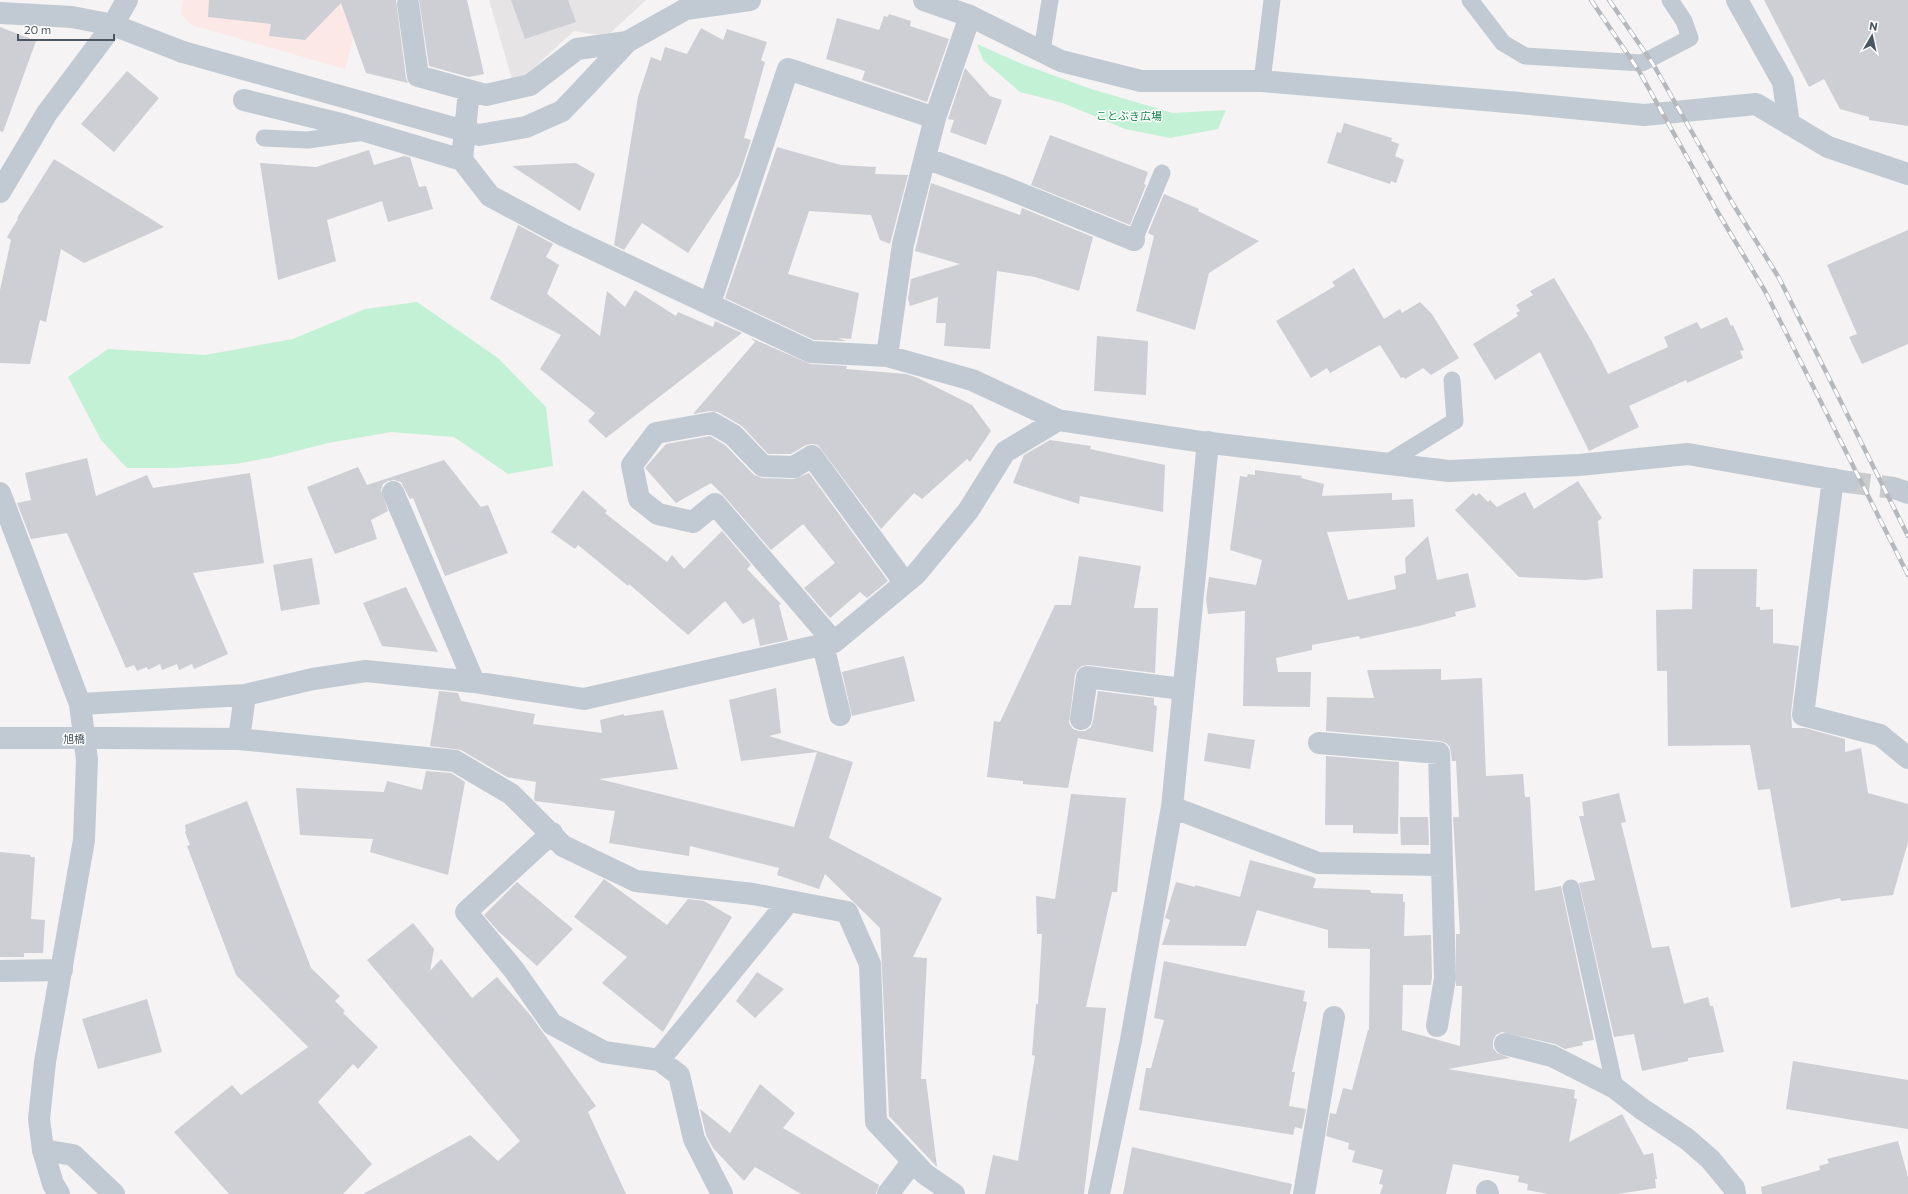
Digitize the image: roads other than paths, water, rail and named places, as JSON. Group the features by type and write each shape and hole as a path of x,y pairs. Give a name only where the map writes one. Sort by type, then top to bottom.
{"street":[{"path":"0,192 47,113 113,25 127,0"},
{"path":"0,13 72,17 113,25 183,52 479,135 526,127 562,111 627,42 686,9 750,0"},
{"path":"924,0 970,16 1060,61 1141,81 1262,81 1644,115 1756,104 1828,147 1908,174"},
{"path":"1737,0 1783,82 1789,124"},
{"path":"408,4 418,76 486,95 530,86 577,49 627,42"},
{"path":"887,356 903,244 935,118 970,16"},
{"path":"710,303 788,70 935,118"},
{"path":"462,160 469,91"},
{"path":"244,100 369,132 462,160 490,196 563,235 710,303 811,352 887,356 972,380 1058,420 1208,442 1456,471 1579,465 1688,454 1841,480 1803,714 1880,735 1908,758"},
{"path":"925,158 999,185 1134,240"},
{"path":"80,704 245,695 313,679 366,671 474,682 584,699 828,643 916,574 968,512 1005,452 1058,420"},
{"path":"840,715 828,643 714,504 693,522 658,514 638,499 632,465 656,434 712,423 733,435 763,466 794,467 812,456 906,583"},
{"path":"1099,1194 1131,1040 1172,807 1182,689 1208,442"},
{"path":"393,492 474,682"},
{"path":"0,493 80,704 86,760 84,840 45,1062 39,1119 43,1150 53,1184 59,1194"},
{"path":"1081,719 1087,677 1182,689"},
{"path":"239,739 245,695"},
{"name":"旭橋","path":"0,738 239,739 454,761 511,794 563,846 636,881 753,894 847,912 870,964 876,1122 913,1161"},
{"path":"1319,743 1439,752 1441,865 1446,978 1437,1026"},
{"path":"1172,807 1318,863 1441,865"},
{"path":"552,834 466,912 514,970 552,1024 604,1052 659,1060 679,1075 694,1139 722,1194"},
{"path":"659,1060 789,901"},
{"path":"0,970 62,970"},
{"path":"1304,1194 1334,1018"},
{"path":"1505,1044 1552,1056 1615,1088 1642,1109 1686,1139 1710,1159 1734,1188 1736,1194"},
{"path":"43,1150 73,1155 114,1194"},
{"path":"888,1194 913,1161 925,1174 954,1194"}],"lane":[{"path":"1042,52 1050,0"},
{"path":"1262,81 1272,0"},
{"path":"1466,0 1503,43 1525,56 1642,63 1690,38 1684,21 1670,0"},
{"path":"264,138 308,140 369,132"},
{"path":"1134,240 1162,172"},
{"path":"1387,463 1455,421 1452,380"},
{"path":"1571,888 1615,1088"}],"tunnel":[{"path":"1848,482 1894,488"}],"railway":[{"path":"1591,0 1639,71 1717,211 1765,291 1908,575"},
{"path":"1609,0 1653,64 1733,204 1779,278 1908,536"}],"park label":[{"name":"ことぶき広場","path":"1129,115"}]}
